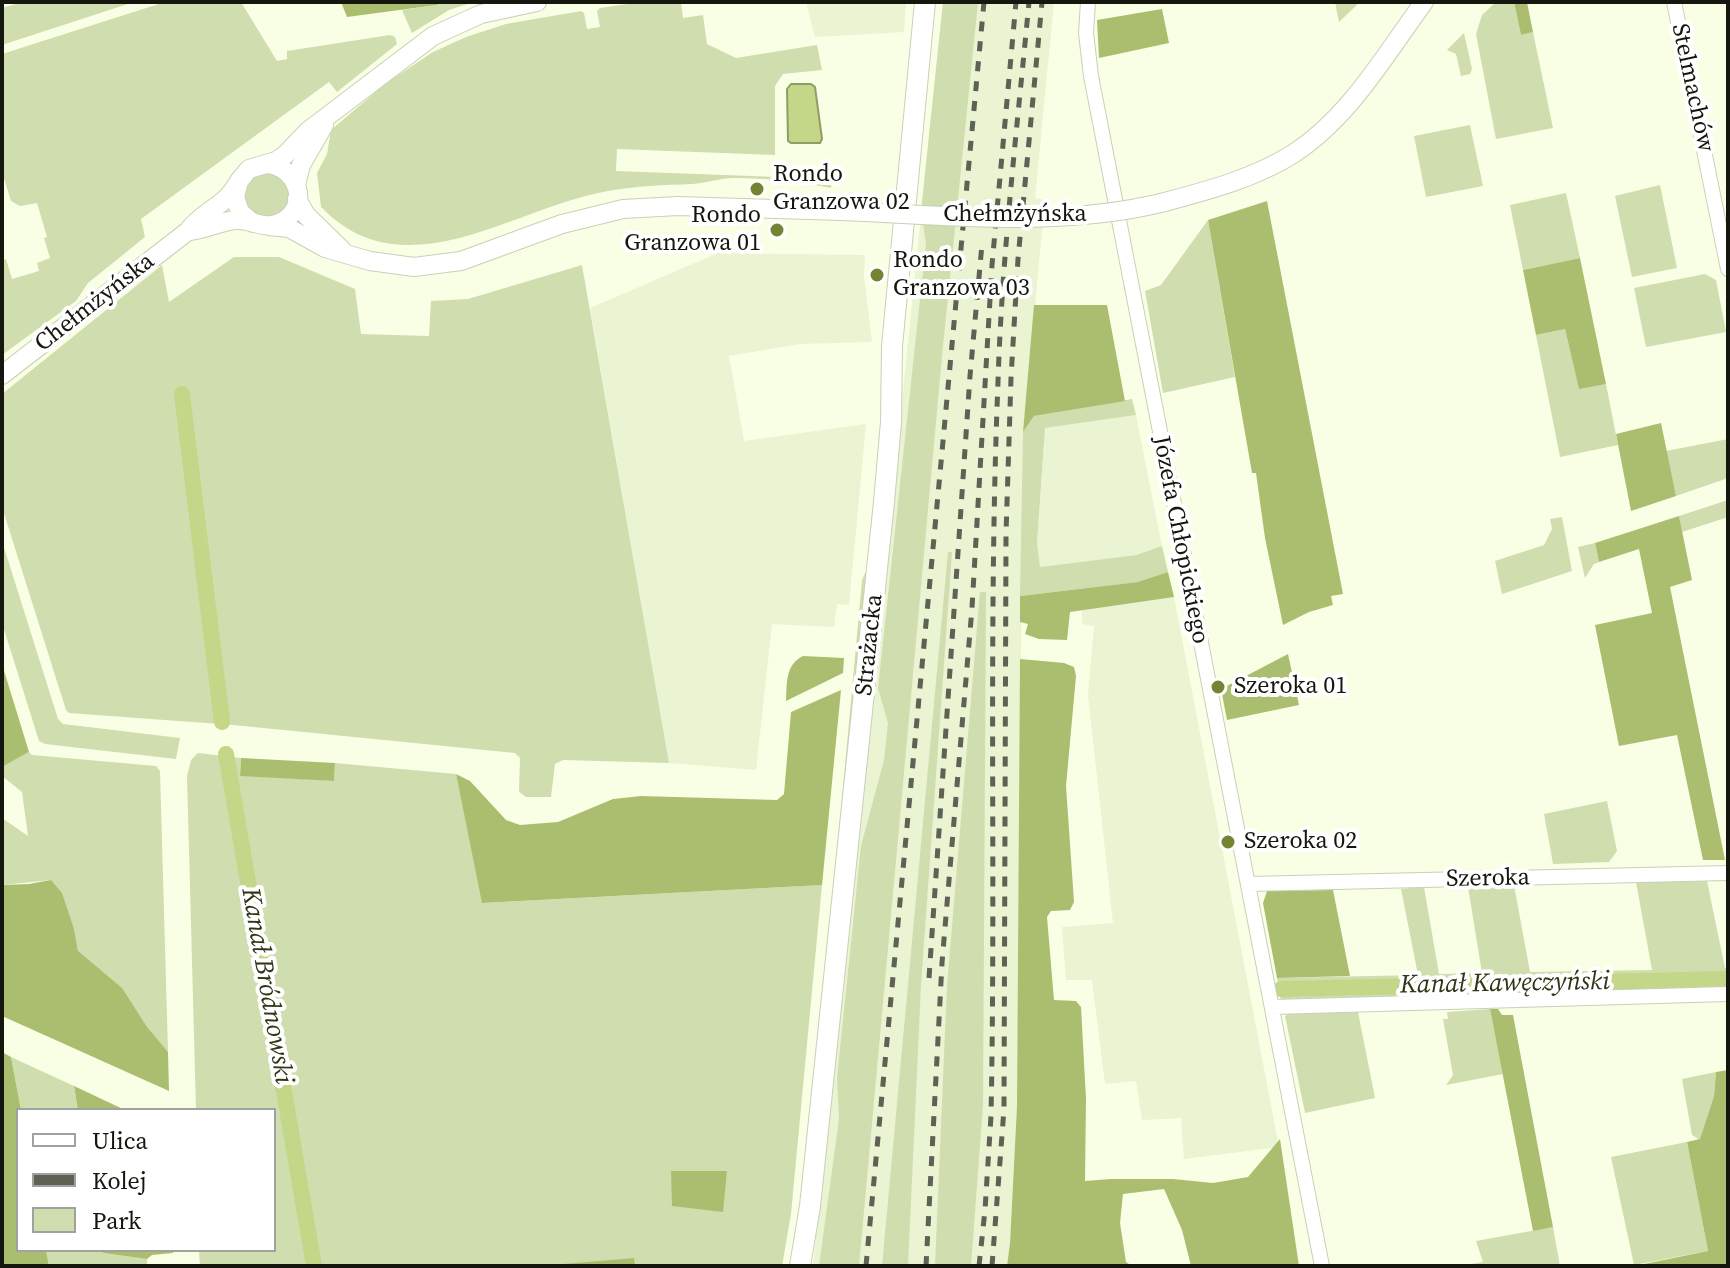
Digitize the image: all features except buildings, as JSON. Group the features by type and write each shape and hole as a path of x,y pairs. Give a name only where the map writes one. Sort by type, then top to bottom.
{"main road":[{"name":"Strażacka","path":"800,1266 815,1164 870,642 890,433 892,346 927,9"}],"street":[{"path":"327,119 301,165 297,192 288,217 261,224 240,212 236,188 249,169 281,158 308,131 433,36 481,14 537,2"},
{"name":"Józefa Chłopickiego","path":"1088,2 1086,33 1091,76 1322,1266"},
{"name":"Chełmżyńska","path":"188,231 236,220 289,228 325,248 386,265 425,267 461,261 576,219 623,209 678,206 1055,218 1112,214 1161,203 1261,171 1310,142 1351,100 1424,2"},
{"name":"Stelmachów","path":"1674,2 1728,269"},
{"path":"265,164 282,168 297,192"},
{"name":"Chełmżyńska","path":"4,374 188,231 196,220 229,198 239,181"},
{"name":"Chełmżyńska","path":"297,192 306,215 344,252"},
{"name":"Szeroka","path":"1248,884 1728,873"},
{"path":"1273,1007 1728,994"}],"shaded area":[{"path":"341,2 437,2 437,5 347,17"},
{"path":"806,2 906,2 904,32 815,37"},
{"path":"943,2 1054,2 1035,198 1045,200 1023,432 1017,1106 1010,1243 1007,1266 813,1266"},
{"path":"1514,2 1527,2 1533,32 1521,35"},
{"path":"1162,9 1169,43 1099,58 1097,20"},
{"path":"791,84 811,84 815,87 820,143 788,141 787,89"},
{"path":"1267,201 1343,594 1331,596 1333,605 1309,612 1283,625 1265,538 1256,473 1252,473 1208,220"},
{"path":"718,253 865,255 864,276 872,342 800,344 729,356 744,441 866,424 849,605 837,604 834,627 772,624 756,770 669,763 590,308"},
{"path":"1580,258 1606,384 1579,389 1565,329 1536,335 1523,270"},
{"path":"1034,305 1107,305 1125,401 1034,416 1023,432"},
{"path":"1136,415 1162,546 1136,555 1040,567 1037,543 1045,428"},
{"path":"1661,423 1676,496 1631,511 1616,434"},
{"path":"1679,516 1692,580 1670,587 1725,860 1703,860 1677,735 1619,746 1595,625 1652,613 1639,549 1599,562 1595,543"},
{"path":"1168,572 1174,597 1070,612 1067,640 1039,639 1025,634 1028,624 1020,622 1020,596 1138,582"},
{"path":"1174,597 1279,1147 1184,1159 1181,1118 1142,1120 1136,1081 1105,1084 1092,980 1066,980 1062,927 1113,923 1088,695 1094,626 1082,624 1082,609"},
{"path":"1288,654 1299,705 1227,720 1221,689"},
{"path":"803,656 844,658 843,673 786,701 790,669"},
{"path":"1020,659 1064,663 1074,667 1076,676 1066,786 1074,902 1070,910 1051,911 1047,917 1054,1000 1076,1001 1081,1007 1086,1099 1085,1181 1173,1179 1213,1183 1248,1177 1280,1139 1299,1266 1191,1266 1182,1230 1164,1189 1123,1194 1120,1223 1126,1262 1132,1266 1007,1266 1017,1106"},
{"path":"2,664 29,752 2,767"},
{"path":"841,690 822,885 482,903 456,774 470,781 506,820 520,825 558,822 613,799 641,796 777,800 784,794 791,712"},
{"path":"241,758 335,763 334,781 240,776"},
{"path":"51,880 62,893 78,951 122,988 147,1027 168,1052 169,1091 2,1016 2,885"},
{"path":"1333,890 1350,976 1277,978 1263,903 1267,891"},
{"path":"1490,1009 1498,1009 1502,1015 1513,1015 1553,1227 1533,1231"},
{"path":"2,1052 11,1057 21,1108 16,1108 16,1252 46,1252 49,1266 4,1266"},
{"path":"1728,1070 1728,1266 1634,1266 1708,1251 1687,1142 1700,1139 1714,1096 1716,1072"},
{"path":"74,1086 121,1108 78,1108"},
{"path":"671,1171 727,1171 723,1212 672,1206"},
{"path":"173,1252 152,1255 147,1259 103,1253"},
{"path":"634,1258 635,1266 540,1266"}],"green space":[{"path":"23,2 134,2 2,45 2,8"},
{"path":"165,2 241,2 277,61 287,59 287,51 390,35 395,37 397,44 337,92 329,82 141,219 145,237 88,283 76,301 2,355 2,260 6,259 12,279 39,271 37,263 50,258 37,203 20,206 11,201 2,172 2,54"},
{"path":"437,2 474,2 449,10 412,33 402,10 437,5"},
{"path":"641,2 681,2 683,18 703,15 707,44 736,58 817,45 822,70 783,74 775,86 775,155 617,149 616,171 832,179 831,188 734,178 619,189 572,200 461,238 424,244 388,243 354,232 321,207 317,173 327,154 331,130 385,84 433,52 506,24 581,11 587,29 600,27 597,11 600,8"},
{"path":"943,2 978,2 942,356 859,1266 819,1266 839,1119 837,1078 861,846 884,760 888,723 878,688 926,244 921,211"},
{"path":"1335,2 1360,2 1339,22"},
{"path":"1496,2 1514,2 1521,35 1533,32 1553,128 1496,139 1476,34 1482,15"},
{"path":"1464,33 1472,69 1470,74 1461,76 1456,54 1447,50"},
{"path":"1470,125 1483,186 1426,197 1414,136"},
{"path":"267,173 283,179 289,195 283,211 267,217 251,211 245,195 251,179"},
{"path":"1660,185 1677,268 1632,277 1615,196"},
{"path":"1566,193 1580,258 1523,270 1510,205"},
{"path":"1208,220 1235,377 1163,393 1145,291 1161,285"},
{"path":"234,257 279,257 355,289 361,334 429,336 431,301 468,299 582,265 669,763 563,760 555,764 551,797 526,797 519,792 520,758 515,753 233,725 69,713 66,710 2,507 2,394 162,265 169,302"},
{"path":"1705,274 1716,280 1726,332 1646,347 1634,288"},
{"path":"1565,329 1579,388 1606,384 1618,445 1560,457 1536,335"},
{"path":"1132,399 1136,415 1045,428 1037,543 1040,567 1136,555 1162,546 1168,572 1139,582 1020,596 1023,432 1034,416"},
{"path":"1728,439 1728,478 1676,496 1666,451"},
{"path":"1728,500 1728,517 1682,532 1679,516"},
{"path":"1562,517 1572,571 1502,594 1495,561 1544,545 1552,529 1550,519"},
{"path":"2,541 58,719 63,724 180,738 176,759 39,741 2,623"},
{"path":"1595,543 1599,562 1594,564 1585,578 1578,547"},
{"path":"948,552 952,552 921,985 908,1266 882,1266"},
{"path":"868,567 834,886 862,580"},
{"path":"980,592 986,592 983,1105 971,1266 935,1266 947,986"},
{"path":"29,752 32,755 156,766 160,771 168,1052 78,951 74,929 51,880 2,885 2,818 28,836 22,792 2,776 2,767"},
{"path":"198,753 241,758 240,775 334,781 335,763 456,774 483,903 822,885 791,1214 782,1266 200,1266 199,1252 276,1252 276,1108 196,1108 187,776 191,760"},
{"path":"1607,801 1617,851 1609,862 1553,864 1544,814"},
{"path":"1707,881 1725,968 1728,969 1728,988 1281,1001 1277,978 1418,975 1401,889 1424,887 1439,974 1482,973 1468,887 1514,885 1530,972 1652,970 1636,882"},
{"path":"1490,1009 1503,1074 1446,1085 1453,1075 1443,1019 1448,1019 1447,1012"},
{"path":"1358,1012 1375,1098 1305,1113 1285,1016"},
{"path":"11,1057 74,1086 78,1108 21,1108"},
{"path":"1716,1072 1714,1096 1700,1140 1692,1135 1682,1079"},
{"path":"1687,1142 1708,1251 1634,1265 1611,1157"},
{"path":"1553,1227 1560,1266 1460,1266 1483,1262 1476,1241"},
{"path":"46,1252 103,1252 147,1259 147,1266 49,1266"}],"waterway":[{"name":"Kanał Bródnowski","path":"182,394 222,722"},
{"name":"Kanał Bródnowski","path":"226,754 314,1266"},
{"name":"Kanał Kawęczyński","path":"1281,989 1728,979"}],"railway":[{"path":"866,1266 984,2"},
{"path":"926,1266 942,963 972,608 992,265 1016,2"},
{"path":"979,1266 991,1116 993,566 998,382 1006,239 1029,2"},
{"path":"992,1266 1004,1109 1006,534 1011,378 1018,259 1042,2"},
{"path":"929,978 970,376 982,244"}],"place":[{"name":"Rondo Granzowa 02","path":"757,189"},
{"name":"Rondo Granzowa 01","path":"777,230"},
{"name":"Rondo Granzowa 03","path":"877,275"},
{"name":"Szeroka 01","path":"1218,687"},
{"name":"Szeroka 02","path":"1228,842"}]}
